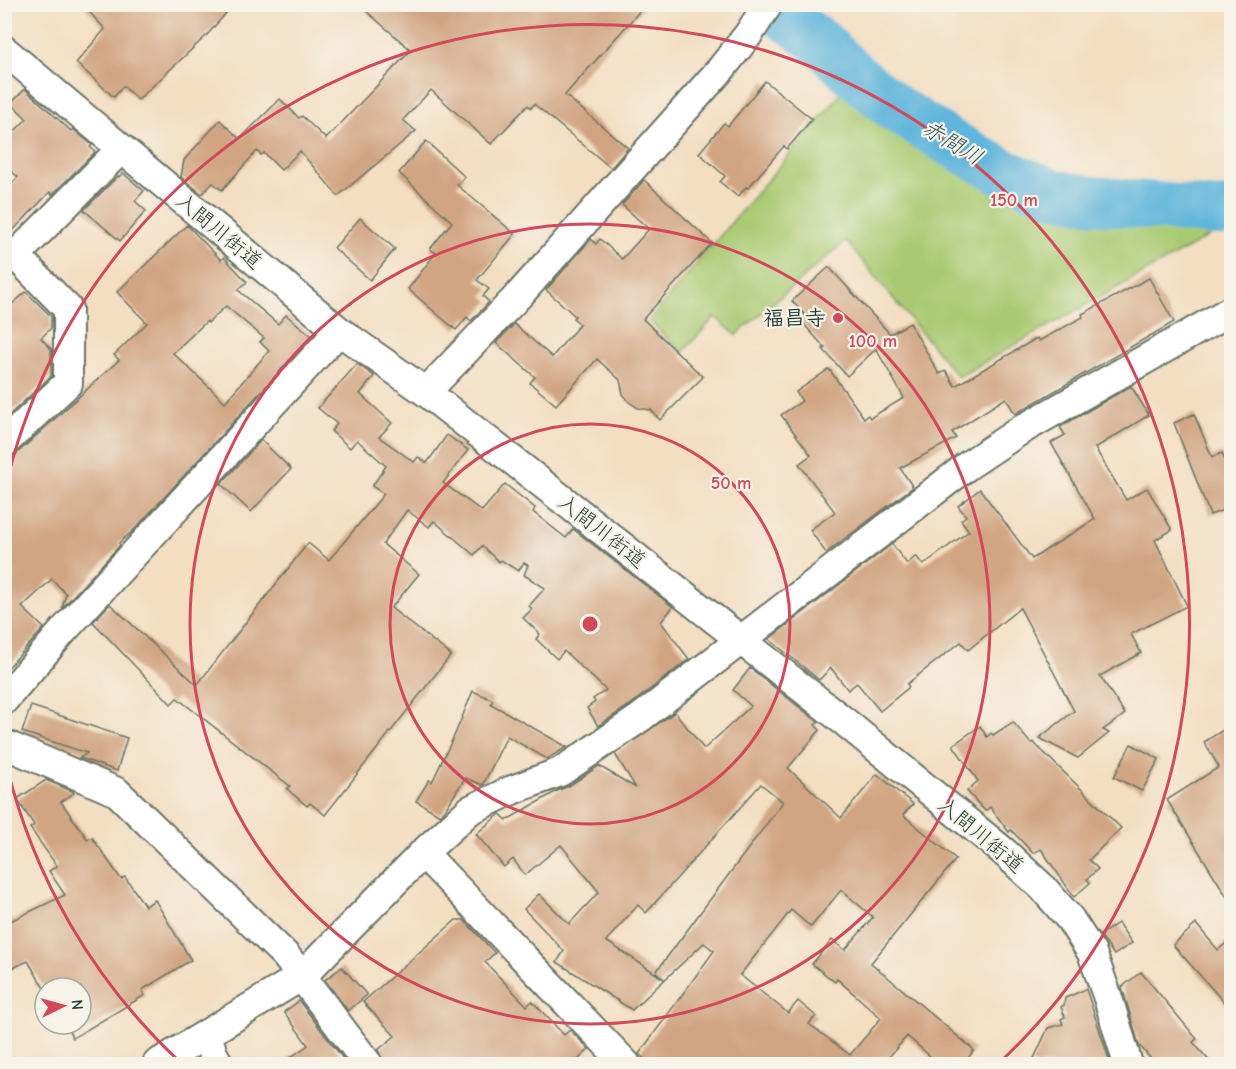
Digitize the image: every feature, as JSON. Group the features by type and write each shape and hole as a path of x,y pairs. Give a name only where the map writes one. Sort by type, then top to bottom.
{"street":[{"path":"426,392 520,294 721,69 767,6"},
{"name":"入間川街道","path":"4,50 339,331 426,392 740,639 1003,851 1043,888 1070,919 1092,953 1128,1065"},
{"path":"4,443 68,383 68,309 21,261 20,251 121,148"},
{"path":"157,1065 302,976 423,853 470,810 512,790 560,772 594,750 640,718 972,463 1039,420 1232,310"},
{"path":"4,700 64,630 339,331"},
{"path":"4,744 117,792 286,956 368,1065"},
{"path":"423,853 626,1065"},
{"path":"207,1034 219,1065"}],"green space":[{"path":"849,84 915,139 1025,193 1139,219 1182,222 1218,221 1222,229 958,377 846,241 736,335 715,317 682,353 649,320"}],"building":[{"path":"82,4 234,4 207,35 138,100 123,86 114,97 76,63 105,29"},
{"path":"358,4 646,4 565,95 628,148 611,168 534,104 531,108 528,105 491,144 431,90 403,120 416,131 338,196 300,151 281,170 264,153 261,155 257,151 222,190 213,183 202,194 181,177 184,160 220,120 240,139 280,99 299,118 302,116 326,139 411,50"},
{"path":"765,81 812,119 787,149 784,146 738,197 720,182 725,176 699,153 724,123 728,126"},
{"path":"25,89 71,131 73,129 92,145 90,147 95,152 52,195 50,192 4,240 4,192 18,177 4,165 4,141 27,119 11,103"},
{"path":"426,141 465,177 457,185 515,234 477,280 489,289 483,296 489,302 471,321 467,317 456,330 408,289 436,253 430,249 452,222 399,173"},
{"path":"123,173 144,191 135,201 146,211 120,241 84,210"},
{"path":"644,180 712,243 643,319 703,377 660,420 651,410 638,408 629,402 623,394 620,380 597,359 556,405 530,383 535,377 496,343 514,324 552,357 580,324 573,318 575,316 546,290 591,239 596,244 600,239 622,259 649,229 622,205"},
{"path":"360,218 395,249 370,280 334,248"},
{"path":"187,225 221,260 224,257 247,282 238,290 278,324 286,315 312,336 136,528 119,543 120,545 62,608 66,594 52,579 22,607 44,628 4,672 4,459 15,455 119,360 114,355 147,323 117,292","holes":["226,306 264,338 260,342 269,351 225,402 173,353"]},
{"path":"829,267 890,334 910,323 939,374 946,371 955,386 1037,338 1039,341 1083,317 1082,314 1149,278 1174,322 1015,414 1006,398 952,432 956,438 900,468 913,487 826,553 810,530 835,512 799,464 811,455 781,415 802,401 796,392 829,369 864,418 868,415 870,418 904,398 876,349 847,376 801,321 806,316 792,301"},
{"path":"26,292 51,316 51,328 41,338 51,349 51,376 4,420 4,311"},
{"path":"357,364 374,376 360,394 392,423 379,437 414,462 418,457 427,463 447,435 468,450 443,483 482,511 505,484 535,508 533,512 566,538 573,529 673,607 661,622 689,659 630,705 598,726 587,708 595,702 593,699 606,690 564,651 557,659 536,639 540,634 523,618 532,609 529,606 545,588 524,575 528,565 524,563 518,571 501,560 499,562 482,546 474,555 434,521 429,527 407,510 383,544 419,574 391,608 451,655 325,815 310,803 307,806 287,789 290,786 177,698 171,704 93,622 110,604 197,685 308,543 329,560 384,494 372,486 386,466 357,440 350,448 331,431 337,424 318,408"},
{"path":"1131,386 1149,415 1095,448 1126,500 1147,488 1172,530 1155,540 1187,606 1131,634 1141,653 1100,676 1125,714 1103,730 1109,733 1078,758 1039,738 1074,711 1020,608 968,650 961,642 907,684 909,687 880,711 857,683 848,690 831,668 819,680 769,639 892,544 907,564 916,556 923,565 969,531 961,520 966,516 958,506 980,489 1032,559 1095,519 1051,443 1065,435 1060,427"},
{"path":"1194,414 1212,457 1222,453 1232,477 1232,507 1210,515 1174,423"},
{"path":"261,440 291,469 251,512 221,484"},
{"path":"750,668 818,722 815,725 820,730 788,768 841,818 877,774 913,804 903,815 956,859 871,963 974,1050 963,1065 940,1065 907,1036 882,1065 650,1065 639,1054 714,951 704,943 632,1010 557,962 564,951 524,909 539,894 569,924 599,892 561,845 525,875 513,859 504,867 476,834 500,814 507,820 569,786 599,766 636,788 615,754 675,712 704,749 751,706 733,690","holes":["761,784 783,802 656,972 664,979 606,941 638,905 646,913","841,890 873,917 845,950 832,940 812,964 835,982 837,979 881,1018 850,1055 809,1024 816,1016 798,1001 788,1013 740,975 791,910 811,927"]},
{"path":"473,691 493,700 491,704 567,747 547,759 507,736 483,785 465,778 440,815 416,801 429,780 432,782"},
{"path":"31,706 127,738 117,771 80,758 87,753 22,732"},
{"path":"1013,722 1031,744 1033,742 1121,828 1089,860 1098,869 1087,879 1090,883 1074,897 1041,849 1033,853 1011,830 1009,832 990,807 985,811 967,791 978,781 953,745 980,726 987,737"},
{"path":"1223,730 1232,745 1232,905 1167,800 1219,767 1204,742"},
{"path":"1131,744 1159,759 1142,791 1114,777"},
{"path":"46,780 72,791 74,793 61,802 88,840 92,837 121,879 125,877 145,906 155,900 191,960 142,990 145,995 93,1026 93,976 37,976 28,961 4,972 4,924 65,895 49,871 57,866 30,828 34,825 17,799"},
{"path":"456,920 464,920 495,953 485,962 527,1006 532,1001 564,1035 570,1030 589,1049 573,1065 384,1064 378,1050 395,1036 363,1002"},
{"path":"1118,923 1132,943 1114,955 1100,935"},
{"path":"1196,924 1218,950 1232,938 1232,1011 1173,945"},
{"path":"342,967 367,995 348,1011 325,980"},
{"path":"1141,972 1197,1039 1193,1042 1213,1065 1156,1065 1139,1045 1122,987"},
{"path":"1086,989 1111,1065 1031,1065 1048,1028 1063,1024 1061,1019 1065,1017 1061,1007 1064,1005 1065,998"},
{"path":"299,1001 348,1065 280,1065 308,1045 284,1012"}],"waterway":[{"name":"赤間川","path":"777,11 821,43 849,70 895,108 949,142 1007,174 1054,193 1093,200 1218,212 1232,211"}],"place":[{"name":"福昌寺","path":"838,318"}]}
